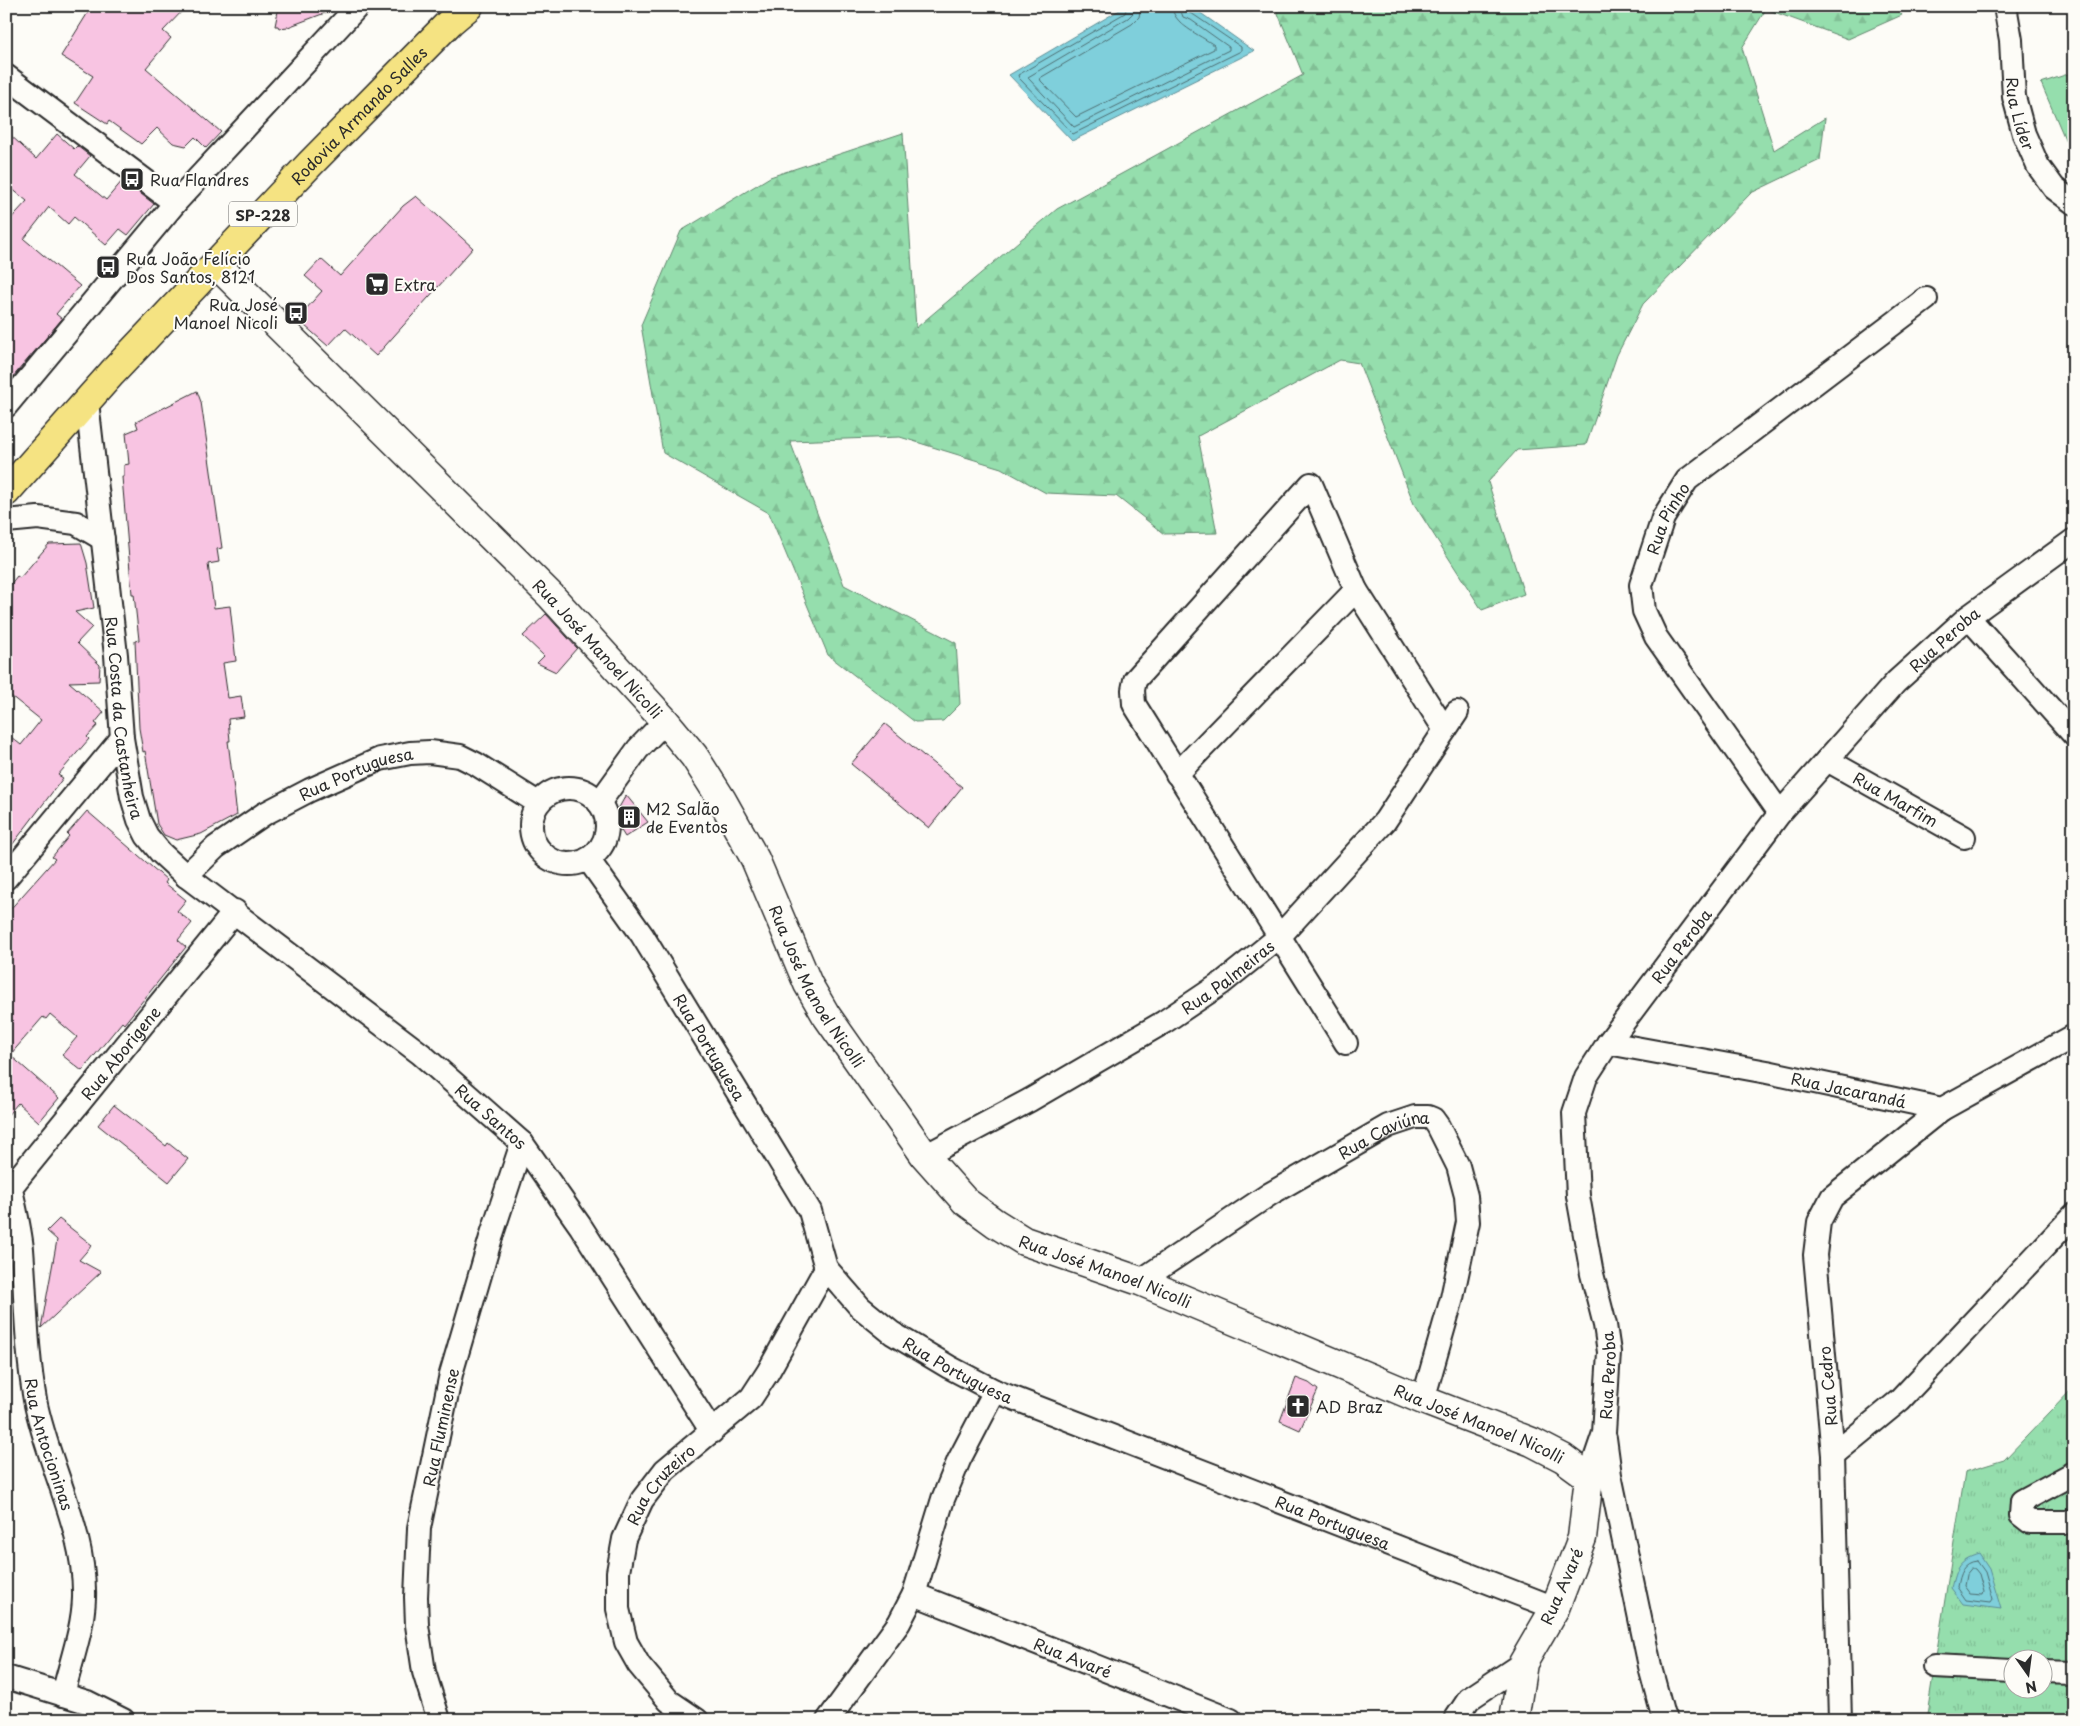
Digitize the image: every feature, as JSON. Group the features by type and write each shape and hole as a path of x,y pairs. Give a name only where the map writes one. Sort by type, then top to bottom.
{"main road":[{"name":"Rodovia Armando Salles","path":"6,492 112,373 310,164 469,6"},
{"name":"Rua José Manoel Nicolli","path":"216,264 551,596 665,721 694,756 722,800 755,859 808,984 826,1015 925,1156 965,1201 1024,1241 1140,1281 1424,1400 1549,1450 1589,1477"},
{"name":"Rua Avaré","path":"1514,1720 1522,1663 1555,1608 1582,1538 1589,1477"}],"street":[{"name":"Rua Líder","path":"2005,6 2011,40 2014,97 2024,134 2038,166 2054,188 2074,203"},
{"path":"6,406 175,204 344,11"},
{"path":"6,76 175,204"},
{"name":"Rua Pinho","path":"1780,813 1656,637 1644,611 1641,585 1663,518 1687,480 1926,299"},
{"name":"Rua Costa da Castanheira","path":"87,402 104,539 122,738 132,797 139,820 147,836 186,876"},
{"path":"1177,774 1356,590 1312,484 1135,680 1133,690 1134,704 1177,774 1346,1043"},
{"path":"6,521 38,518 76,523 104,539"},
{"name":"Rua Peroba","path":"1589,1477 1604,1433 1609,1352 1578,1196 1574,1113 1586,1077 1608,1043 1780,813 1896,682 1968,617 2074,540"},
{"name":"Rua Palmeiras","path":"925,1156 1030,1100 1164,1022 1222,983 1279,937 1385,822 1451,721 1356,590"},
{"path":"1968,617 2074,735"},
{"path":"599,803 638,749 665,721"},
{"path":"6,878 122,738"},
{"name":"Rua Portuguesa","path":"186,876 216,847 264,814 352,771 387,757 430,752 460,756 538,803"},
{"name":"Rua Marfim","path":"1827,760 1964,836"},
{"path":"569,788 591,795 599,803 605,814 607,824 604,839 598,850 588,859 566,864 554,861 544,855 537,847 530,825 538,803 547,795 557,790 569,788"},
{"name":"Rua Portuguesa","path":"588,859 642,935 810,1211 826,1268 860,1307 892,1333 942,1363 995,1391 1555,1608"},
{"name":"Rua Santos","path":"186,876 235,911 421,1054 522,1143 582,1227 712,1432"},
{"name":"Rua Aborigene","path":"8,1191 235,911"},
{"path":"1942,1110 2074,1036"},
{"name":"Rua Jacarandá","path":"1608,1043 1767,1072 1942,1110"},
{"name":"Rua Cedro","path":"1840,1720 1834,1454 1815,1255 1819,1222 1832,1197 1942,1110"},
{"name":"Rua Caviúna","path":"1140,1281 1270,1194 1388,1126 1415,1117 1428,1117 1438,1126 1458,1166 1466,1196 1468,1222 1452,1298 1424,1400"},
{"name":"Rua Fluminense","path":"438,1720 424,1672 417,1625 416,1597 419,1528 451,1374 492,1234 522,1143"},
{"name":"Rua Antocioninas","path":"8,1191 22,1248 27,1347 35,1401 47,1448 78,1540 81,1557 84,1598 83,1613 63,1695"},
{"path":"1834,1454 1900,1400 2074,1215"},
{"name":"Rua Cruzeiro","path":"697,1720 669,1702 639,1665 626,1642 618,1609 618,1572 624,1539 642,1500 665,1470 751,1398 768,1372 826,1268"},
{"path":"828,1720 899,1623 914,1594 943,1499 959,1460 995,1391"},
{"path":"1604,1433 1610,1475 1651,1671 1663,1716 1666,1720"},
{"path":"2074,1473 2022,1501 2021,1515 2030,1522 2074,1522"},
{"name":"Rua Avaré","path":"914,1594 1231,1720"},
{"path":"1455,1720 1469,1699 1522,1663"},
{"path":"1934,1666 2002,1669"},
{"path":"2052,1672 2074,1673"},
{"path":"6,1677 88,1702 123,1720"}],"green space":[{"path":"1275,6 1895,6 1902,15 1848,39 1766,9 1742,48 1774,150 1825,118 1820,160 1751,193 1643,304 1617,355 1586,445 1517,450 1488,482 1524,594 1482,610 1414,504 1359,363 1340,360 1198,436 1217,533 1164,534 1116,496 1046,493 1001,468 900,437 790,441 844,585 956,643 960,704 943,721 915,722 828,655 769,513 663,453 641,325 681,231 770,177 903,133 916,328 1057,209 1303,75"},
{"path":"2074,72 2074,160 2041,83"},
{"path":"2074,1387 2074,1720 1926,1720 1965,1472 2004,1460"}],"water":[{"path":"1178,6 1195,9 1254,51 1072,141 1009,75 1123,8"},
{"path":"1979,1554 1989,1569 2001,1609 1963,1604 1951,1588 1962,1562"}],"building":[{"path":"92,6 187,6 163,31 171,38 146,68 221,132 206,148 195,137 186,146 173,143 157,128 141,144 109,121 107,124 75,103 93,76 61,56"},
{"path":"279,6 338,6 338,8 288,27 279,28 275,26"},
{"path":"6,131 36,159 57,134 74,149 77,146 90,156 75,174 106,200 123,180 154,204 128,235 120,229 106,245 74,217 68,224 49,207 24,239 80,286 56,314 62,319 6,385 6,224 27,201 6,184"},
{"name":"Extra","path":"416,196 473,248 376,356 345,328 328,346 297,319 322,291 305,276 321,259 340,276 403,206"},
{"path":"197,391 201,402 222,548 217,549 219,562 208,564 214,608 230,606 236,661 223,663 228,698 241,696 244,717 228,719 230,741 228,741 237,815 201,834 176,840 164,835 157,824 145,751 143,752 139,728 135,641 139,640 134,594 132,594 122,477 124,477 124,465 129,464 126,433 138,428 136,422"},
{"path":"81,543 87,563 94,608 75,612 92,627 77,643 100,665 99,681 69,682 104,712 95,723 98,725 87,737 89,739 58,775 63,778 6,853 6,733 21,745 41,720 6,692 6,590 17,576 20,578 49,544"},
{"path":"546,614 577,648 556,672 537,663 544,656 523,636"},
{"path":"885,724 962,787 929,828 851,764"},
{"name":"M2 Salão de Eventos","path":"626,795 648,822 625,837 615,821 616,813"},
{"path":"87,811 167,880 165,883 186,900 177,911 192,923 178,940 186,947 124,1024 122,1022 82,1071 62,1055 77,1037 50,1014 46,1019 43,1017 10,1055 59,1098 39,1122 18,1103 6,1117 6,914 55,859 52,857 69,836 67,834"},
{"path":"114,1105 166,1146 168,1143 188,1159 169,1182 98,1125"},
{"path":"59,1219 92,1245 79,1260 101,1272 41,1328 57,1240 47,1231"},
{"name":"AD Braz","path":"1296,1378 1309,1383 1318,1390 1300,1430 1280,1421"}],"place":[{"name":"Rua Flandres","path":"132,179"},
{"name":"Rua João Felício Dos Santos, 8121","path":"108,267"},
{"name":"Extra","path":"377,284"},
{"name":"Rua José Manoel Nicoli","path":"296,313"},
{"name":"M2 Salão de Eventos","path":"629,817"},
{"name":"AD Braz","path":"1298,1406"}]}
